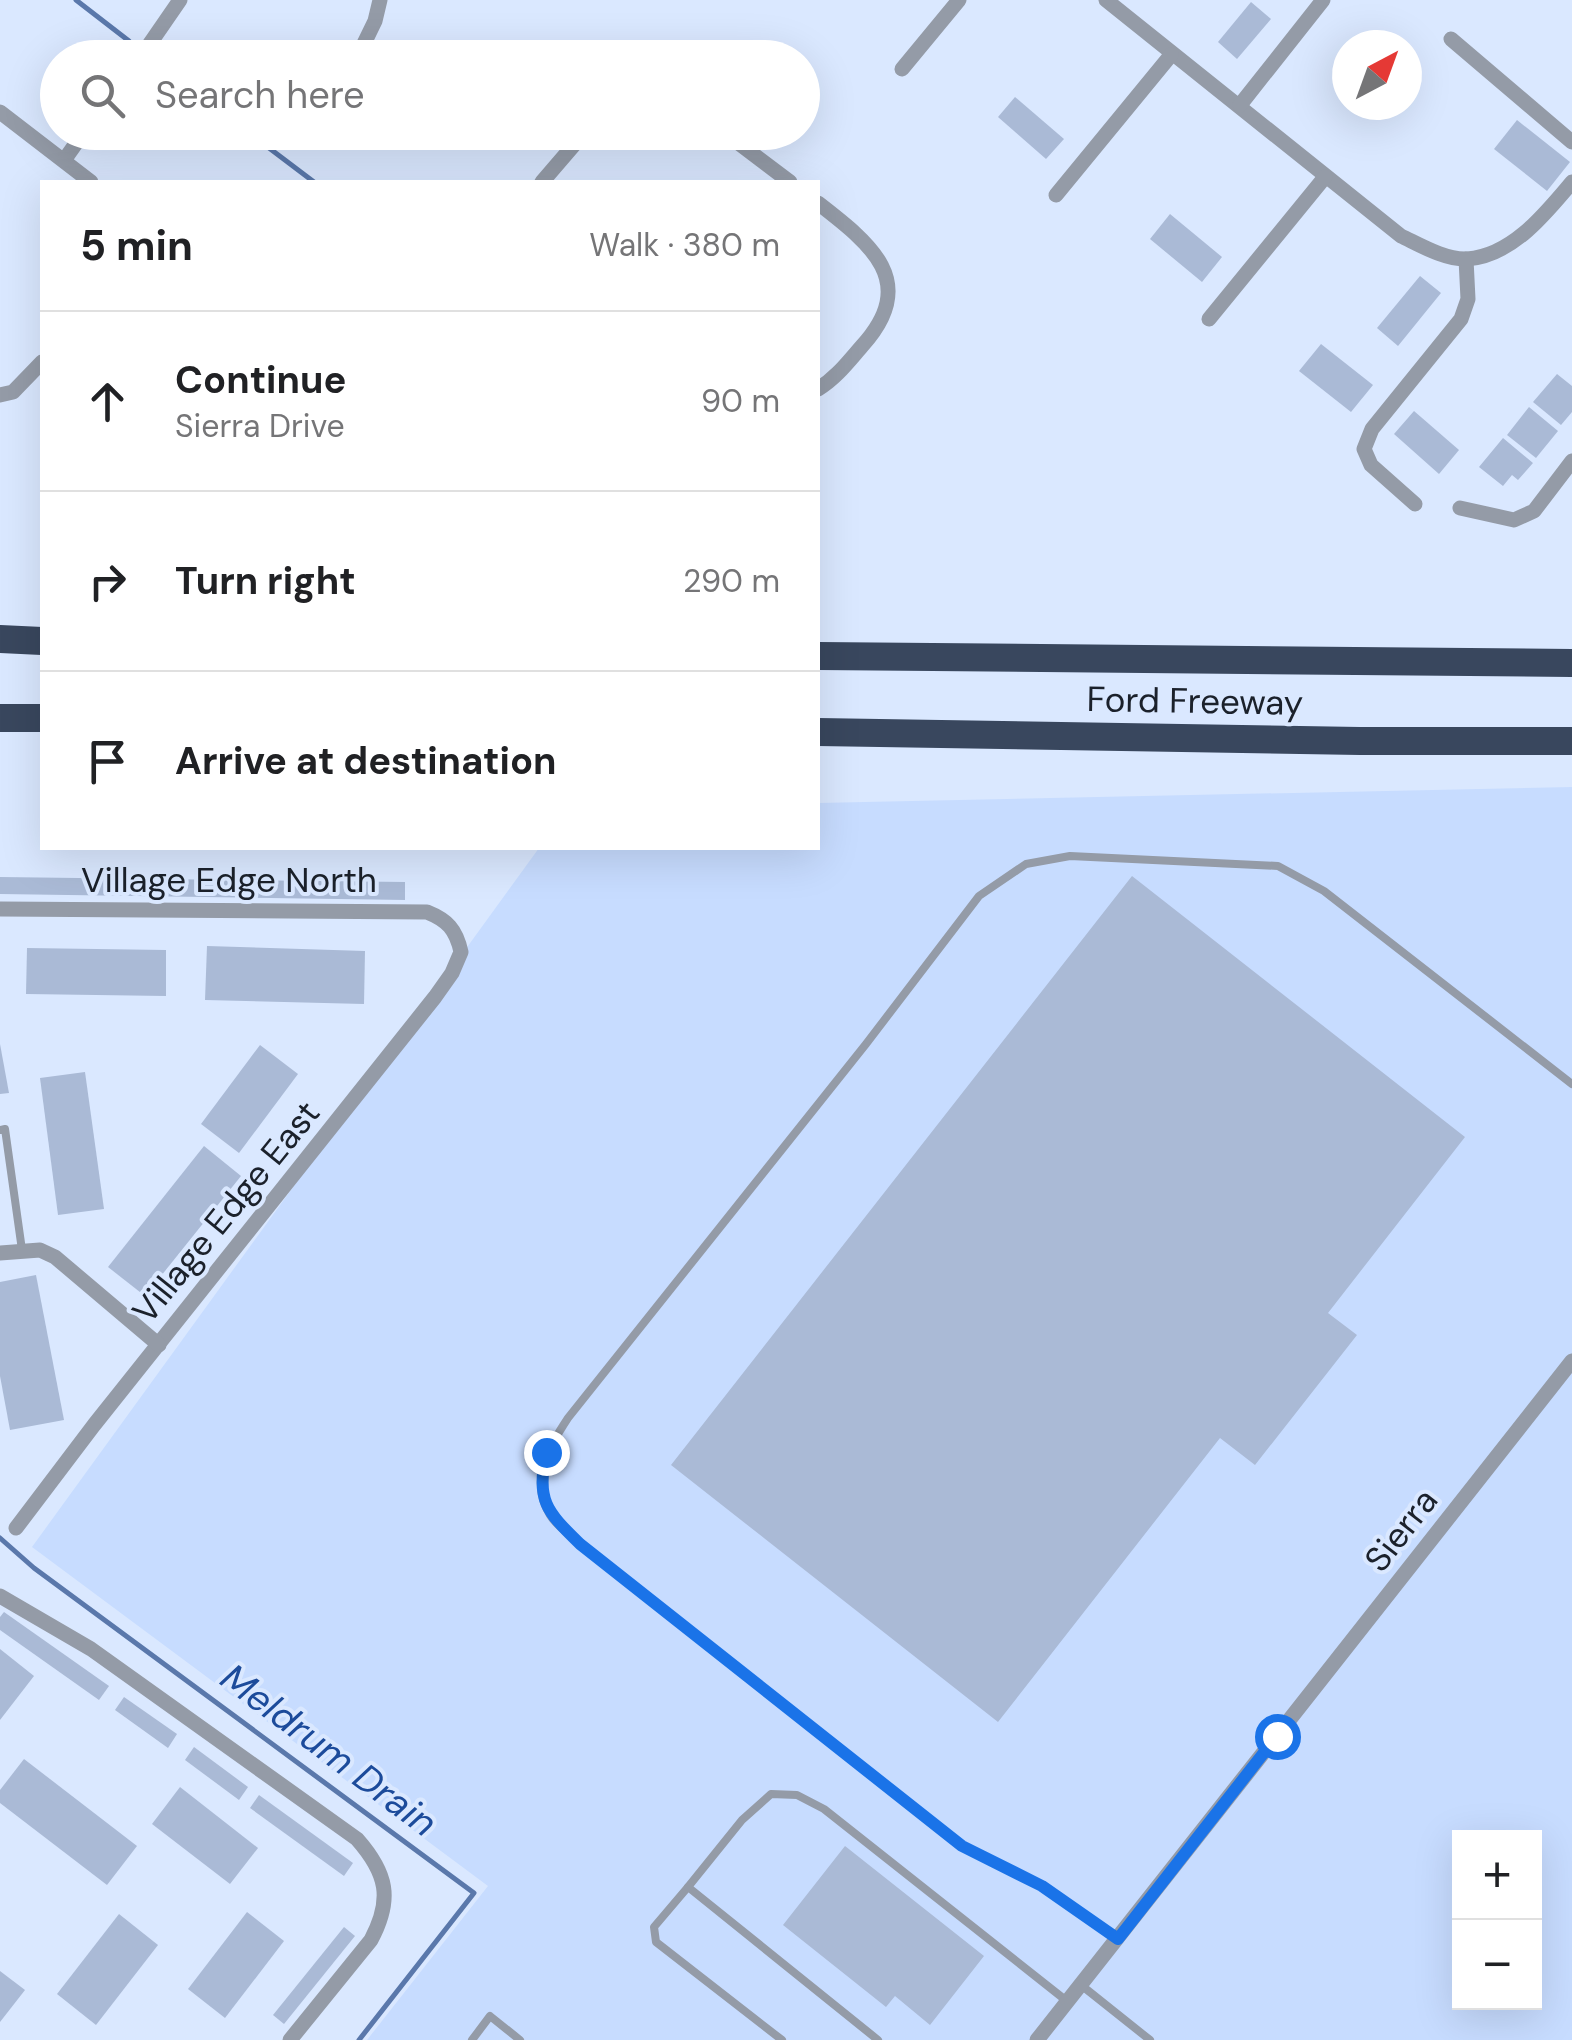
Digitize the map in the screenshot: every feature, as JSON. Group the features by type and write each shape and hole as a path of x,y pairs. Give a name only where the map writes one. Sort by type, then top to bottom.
{"highway":[{"path":"0,639 40,641"},
{"name":"Ford Freeway","path":"820,656 1572,663"},
{"path":"0,718 40,718"},
{"name":"Ford Freeway","path":"820,732 1572,741"}],"street":[{"path":"152,40 180,0"},
{"path":"366,40 380,0"},
{"path":"902,69 959,0"},
{"path":"1240,105 1323,0"},
{"path":"1108,1 1171,55 1240,105 1324,178 1401,236 1439,253 1466,259 1500,247 1534,226 1572,182"},
{"path":"1451,40 1572,142"},
{"path":"1056,195 1171,55"},
{"path":"0,112 40,142"},
{"path":"51,150 89,180"},
{"path":"65,160 72,150"},
{"path":"544,180 570,150"},
{"path":"748,150 787,180"},
{"path":"1210,319 1324,178"},
{"path":"820,205 879,257 890,292 877,330 832,381 820,389"},
{"path":"1415,504 1370,465 1364,449 1372,429 1461,320 1468,298 1466,259"},
{"path":"0,395 13,392 40,364"},
{"path":"1460,508 1514,520 1534,510 1572,461"},
{"name":"Village Edge North","path":"0,908 427,912 443,918 452,927"},
{"name":"Village Edge East","path":"16,1528 452,974 461,952 452,927"},
{"path":"0,1253 40,1250 54,1257 159,1345"},
{"name":"Sierra","path":"1037,2040 1572,1361"},
{"path":"0,1596 91,1648 356,1839 376,1864 383,1876 380,1922 371,1940 290,2040"}],"lane":[{"path":"1118,1939 1042,1886 962,1846 580,1544 550,1515 540,1482 546,1452 568,1418 979,896 1026,864 1070,856 1278,866 1324,891 1572,1084"},
{"path":"0,1130 5,1129 22,1250"},
{"path":"782,2040 656,1942 654,1928 742,1820 771,1794 797,1795 824,1809 1068,2002"},
{"path":"688,1887 878,2040"},
{"path":"1081,1985 1150,2040"},
{"path":"472,2040 490,2016 520,2040"}],"shaded area":[{"path":"1572,787 1572,2040 367,2040 488,1886 32,1547 538,850 820,850 820,803"}],"building":[{"path":"1251,2 1271,19 1237,59 1218,42"},
{"path":"1015,97 1064,139 1046,159 998,117"},
{"path":"1517,120 1570,162 1547,191 1494,149"},
{"path":"1170,214 1222,257 1202,282 1150,239"},
{"path":"1420,276 1441,293 1398,346 1377,328"},
{"path":"1321,344 1373,385 1351,412 1299,371"},
{"path":"1557,374 1572,386 1572,412 1561,425 1533,402"},
{"path":"1529,407 1558,431 1536,458 1507,435"},
{"path":"1414,411 1459,450 1439,474 1394,434"},
{"path":"1503,438 1533,463 1518,480 1512,475 1503,486 1479,467"},
{"path":"1132,876 1465,1137 1328,1313 1357,1335 1255,1465 1220,1438 998,1722 671,1465"},
{"path":"0,877 405,882 405,900 0,894"},
{"path":"207,946 365,951 364,1004 205,1000"},
{"path":"27,948 166,950 166,996 26,994"},
{"path":"0,1044 9,1093 0,1094"},
{"path":"260,1045 298,1074 239,1153 201,1124"},
{"path":"85,1072 104,1209 58,1215 40,1078"},
{"path":"204,1146 241,1176 145,1296 108,1267"},
{"path":"36,1275 64,1420 10,1430 0,1376 0,1282"},
{"path":"4,1612 109,1686 99,1700 0,1630"},
{"path":"0,1649 34,1676 0,1720"},
{"path":"124,1697 177,1734 168,1748 115,1710"},
{"path":"194,1747 248,1787 239,1800 185,1760"},
{"path":"24,1759 137,1846 107,1885 0,1803 0,1790"},
{"path":"180,1787 258,1848 230,1884 152,1824"},
{"path":"259,1795 353,1863 344,1876 250,1808"},
{"path":"845,1846 984,1956 930,2025 895,1996 886,2007 783,1925"},
{"path":"247,1912 284,1941 225,2018 188,1989"},
{"path":"119,1914 158,1945 96,2025 57,1994"},
{"path":"344,1927 355,1936 284,2024 273,2015"},
{"path":"0,1971 25,1990 0,2022"}],"waterway":[{"name":"Meldrum Drain","path":"76,0 128,40"},
{"name":"Meldrum Drain","path":"272,150 311,180"},
{"name":"Meldrum Drain","path":"0,1538 34,1568 474,1893 359,2040"}],"route":[{"path":"546,1452 540,1482 550,1515 580,1544 962,1846 1042,1886 1118,1939 1277,1736"}]}
